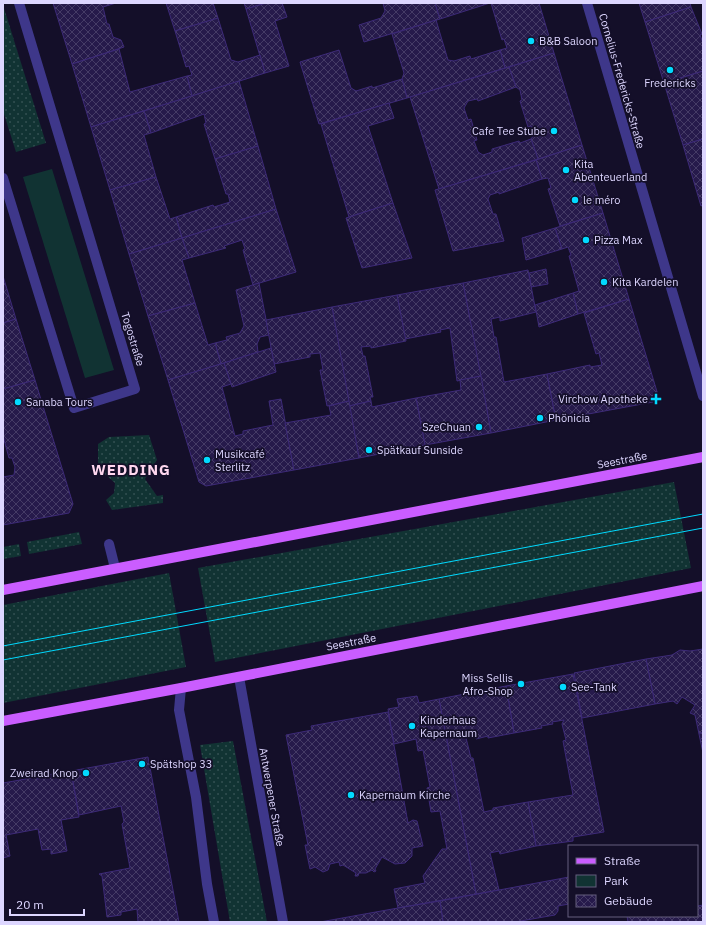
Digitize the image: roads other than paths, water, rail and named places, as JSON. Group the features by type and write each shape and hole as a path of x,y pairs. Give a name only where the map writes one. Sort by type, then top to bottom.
{"main road":[{"name":"Seestraße","path":"3,590 703,457"},
{"name":"Seestraße","path":"3,721 239,677 703,586"}],"street":[{"name":"Togostraße","path":"3,178 74,408 135,389 19,3"},
{"name":"Cornelius-Fredericks-Straße","path":"587,3 703,396"},
{"path":"109,544 115,568"},
{"name":"Antwerpener Straße","path":"239,677 283,922"},
{"path":"181,688 179,710 196,797 207,884 214,922"}],"tram line":[{"path":"3,646 703,514"},
{"path":"3,660 703,528"}],"place":[{"name":"B&B Saloon","path":"531,41"},
{"name":"Fredericks","path":"670,70"},
{"name":"Cafe Tee Stube","path":"554,131"},
{"name":"Kita Abenteuerland","path":"566,170"},
{"name":"le méro","path":"575,200"},
{"name":"Pizza Max","path":"586,240"},
{"name":"Kita Kardelen","path":"604,282"},
{"name":"Virchow Apotheke","path":"656,399"},
{"name":"Sanaba Tours","path":"18,402"},
{"name":"Phönicia","path":"540,418"},
{"name":"SzeChuan","path":"479,427"},
{"name":"Spätkauf Sunside","path":"369,450"},
{"name":"Musikcafé Sterlitz","path":"207,460"},
{"name":"Miss Sellis Afro-Shop","path":"521,684"},
{"name":"See-Tank","path":"563,687"},
{"name":"Kinderhaus Kapernaum","path":"412,726"},
{"name":"Spätshop 33","path":"142,764"},
{"name":"Zweirad Knop","path":"86,773"},
{"name":"Kapernaum Kirche","path":"351,795"}],"district":[{"name":"WEDDING","path":"131,469"}]}
